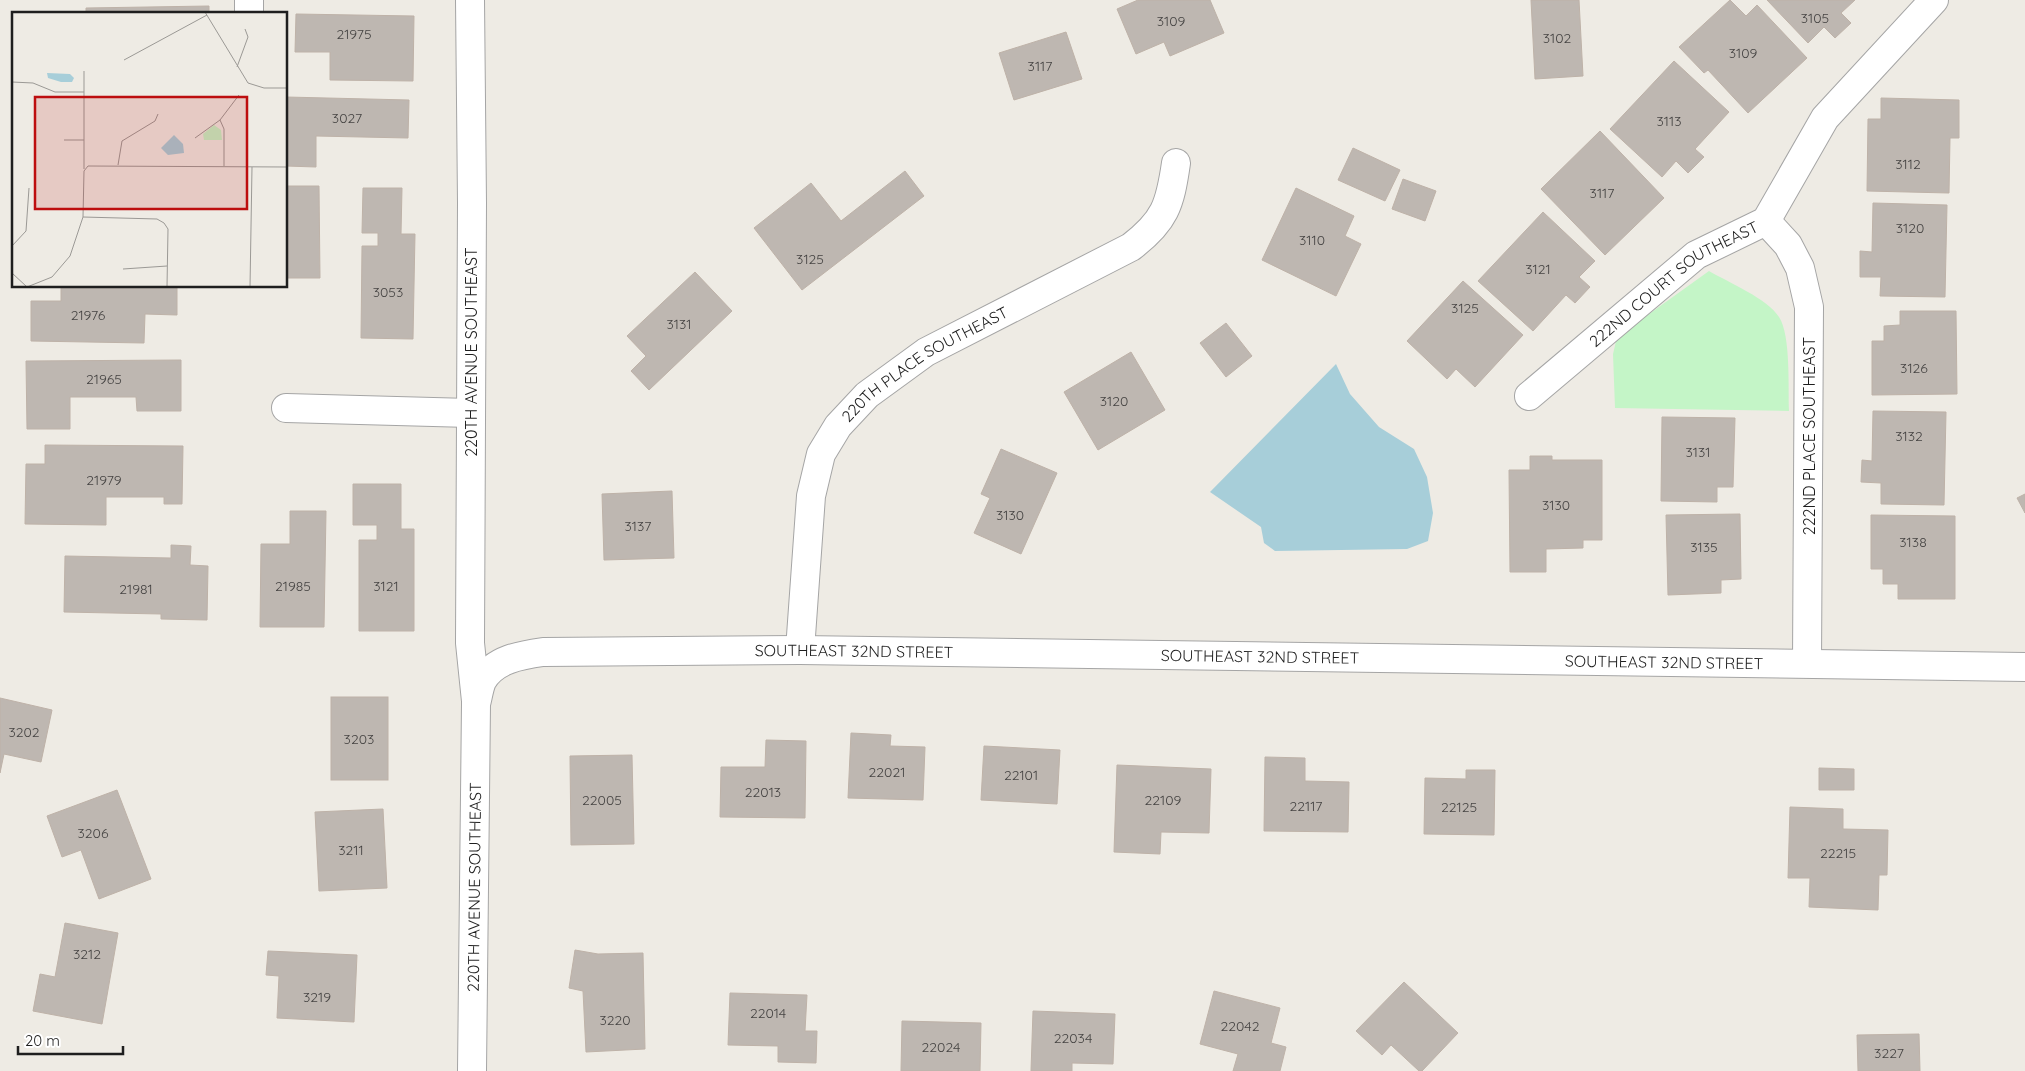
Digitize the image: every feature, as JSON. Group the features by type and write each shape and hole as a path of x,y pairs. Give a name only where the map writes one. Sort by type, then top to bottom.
{"street":[{"name":"220TH AVENUE SOUTHEAST","path":"470,0 472,204 470,643 476,704 472,1071"},
{"name":"222ND COURT SOUTHEAST","path":"1529,396 1696,255 1766,221 1825,118 1934,0"},
{"name":"220TH PLACE SOUTHEAST","path":"800,650 811,496 821,454 838,426 867,395 926,352 1131,247 1151,232 1164,212 1172,190 1176,163"},
{"name":"222ND PLACE SOUTHEAST","path":"1766,221 1788,245 1800,268 1809,307 1807,664"},
{"path":"286,408 470,413"},
{"name":"SOUTHEAST 32ND STREET","path":"496,666 514,656 543,652 800,650 2025,667"},
{"name":"220TH AVENUE SOUTHEAST","path":"476,704 482,681 496,666"}],"green space":[{"path":"1709,271 1757,297 1774,310 1779,317 1783,325 1787,349 1789,411 1615,408 1613,354 1617,337"}],"water":[{"path":"1336,364 1350,394 1379,427 1414,449 1427,477 1433,513 1428,541 1407,549 1275,551 1264,543 1261,527 1210,492"}],"building":[{"path":"1138,0 1210,0 1224,33 1170,56 1164,42 1136,54 1117,9"},
{"path":"1531,0 1579,0 1583,76 1535,79"},
{"path":"1730,0 1746,16 1757,5 1807,58 1748,113 1708,70 1704,73 1679,47"},
{"path":"1767,0 1855,0 1841,13 1851,23 1835,38 1824,27 1808,43"},
{"path":"209,6 209,12 86,12 86,8"},
{"path":"296,14 414,16 413,81 330,80 330,52 295,52"},
{"path":"1066,32 1082,79 1014,100 999,53"},
{"path":"1674,61 1729,112 1695,149 1704,157 1688,173 1676,161 1662,177 1610,129"},
{"path":"288,97 409,100 408,138 316,136 316,167 288,166"},
{"path":"1881,98 1959,100 1959,138 1950,138 1949,193 1867,191 1868,119 1881,119"},
{"path":"1600,131 1664,198 1605,255 1541,189"},
{"path":"1353,148 1400,170 1385,201 1338,180"},
{"path":"905,171 924,196 802,290 754,228 811,183 841,221"},
{"path":"1403,179 1436,191 1425,221 1392,209"},
{"path":"288,186 319,186 320,278 288,278"},
{"path":"363,188 402,188 401,234 415,234 413,339 361,338 362,246 378,246 378,233 362,233"},
{"path":"1296,188 1354,216 1345,236 1361,244 1336,296 1262,260"},
{"path":"1873,203 1947,205 1945,297 1880,296 1881,277 1860,277 1860,251 1872,252"},
{"path":"1543,212 1595,261 1579,277 1590,287 1575,303 1566,295 1533,331 1478,281"},
{"path":"695,272 732,311 649,390 631,371 646,356 627,336"},
{"path":"1463,281 1523,335 1475,387 1456,369 1447,379 1407,341"},
{"path":"61,288 177,288 177,315 145,314 144,343 31,341 31,301 61,301"},
{"path":"1900,311 1956,311 1957,394 1872,395 1872,341 1884,341 1884,326 1900,325"},
{"path":"1226,323 1252,356 1226,377 1200,343"},
{"path":"1131,352 1165,410 1098,450 1064,392"},
{"path":"181,360 181,411 137,411 136,397 70,397 70,429 27,429 26,361"},
{"path":"1873,411 1946,412 1944,505 1881,504 1881,483 1861,482 1862,460 1872,461"},
{"path":"1662,417 1735,418 1733,487 1717,487 1717,502 1661,501"},
{"path":"45,445 183,446 182,504 164,504 164,497 106,497 106,525 25,524 26,464 45,464"},
{"path":"1001,449 1057,473 1021,554 974,533 990,498 981,494"},
{"path":"1530,456 1552,456 1552,460 1602,460 1602,540 1583,540 1583,548 1546,549 1546,572 1510,572 1509,470 1530,470"},
{"path":"353,484 401,484 401,529 414,529 414,631 359,631 359,540 377,540 377,525 353,525"},
{"path":"672,491 674,558 604,560 602,494"},
{"path":"2025,494 2025,513 2017,498"},
{"path":"290,511 326,511 324,627 260,627 261,544 290,544"},
{"path":"1740,514 1741,579 1721,580 1721,593 1668,595 1666,515"},
{"path":"1871,515 1955,516 1955,599 1898,599 1898,584 1883,584 1883,569 1871,569"},
{"path":"171,545 191,546 190,565 208,566 207,620 161,619 161,614 64,612 65,556 171,558"},
{"path":"331,697 388,697 388,780 331,780"},
{"path":"0,698 52,710 41,762 4,754 0,773"},
{"path":"851,733 891,735 890,746 925,747 923,800 848,798"},
{"path":"766,740 806,741 805,818 720,817 721,767 765,767"},
{"path":"984,746 1060,750 1057,804 981,800"},
{"path":"632,755 634,844 571,845 570,756"},
{"path":"1265,757 1305,758 1305,781 1349,782 1348,832 1264,831"},
{"path":"1117,765 1211,769 1209,833 1161,832 1160,854 1114,852"},
{"path":"1819,768 1854,769 1854,790 1819,790"},
{"path":"1466,770 1495,770 1494,835 1424,834 1425,778 1466,779"},
{"path":"117,790 151,879 99,899 81,850 62,857 47,816"},
{"path":"1790,807 1843,809 1843,829 1888,830 1887,875 1879,875 1878,910 1809,907 1810,878 1788,878"},
{"path":"383,809 387,888 319,891 315,812"},
{"path":"65,923 118,933 102,1024 33,1011 40,974 55,977"},
{"path":"575,950 598,954 643,953 645,1049 586,1052 583,991 569,988"},
{"path":"268,951 357,955 354,1022 277,1018 279,976 266,975"},
{"path":"1404,982 1458,1033 1422,1071 1419,1071 1391,1045 1382,1055 1356,1031"},
{"path":"1214,991 1280,1008 1271,1043 1286,1047 1280,1071 1233,1071 1238,1054 1200,1044"},
{"path":"730,993 807,995 805,1031 817,1031 816,1063 778,1062 778,1046 728,1045"},
{"path":"1033,1011 1115,1014 1113,1064 1072,1063 1072,1071 1031,1071"},
{"path":"902,1021 981,1023 980,1071 901,1071"},
{"path":"1919,1034 1920,1071 1858,1071 1857,1035"}]}
